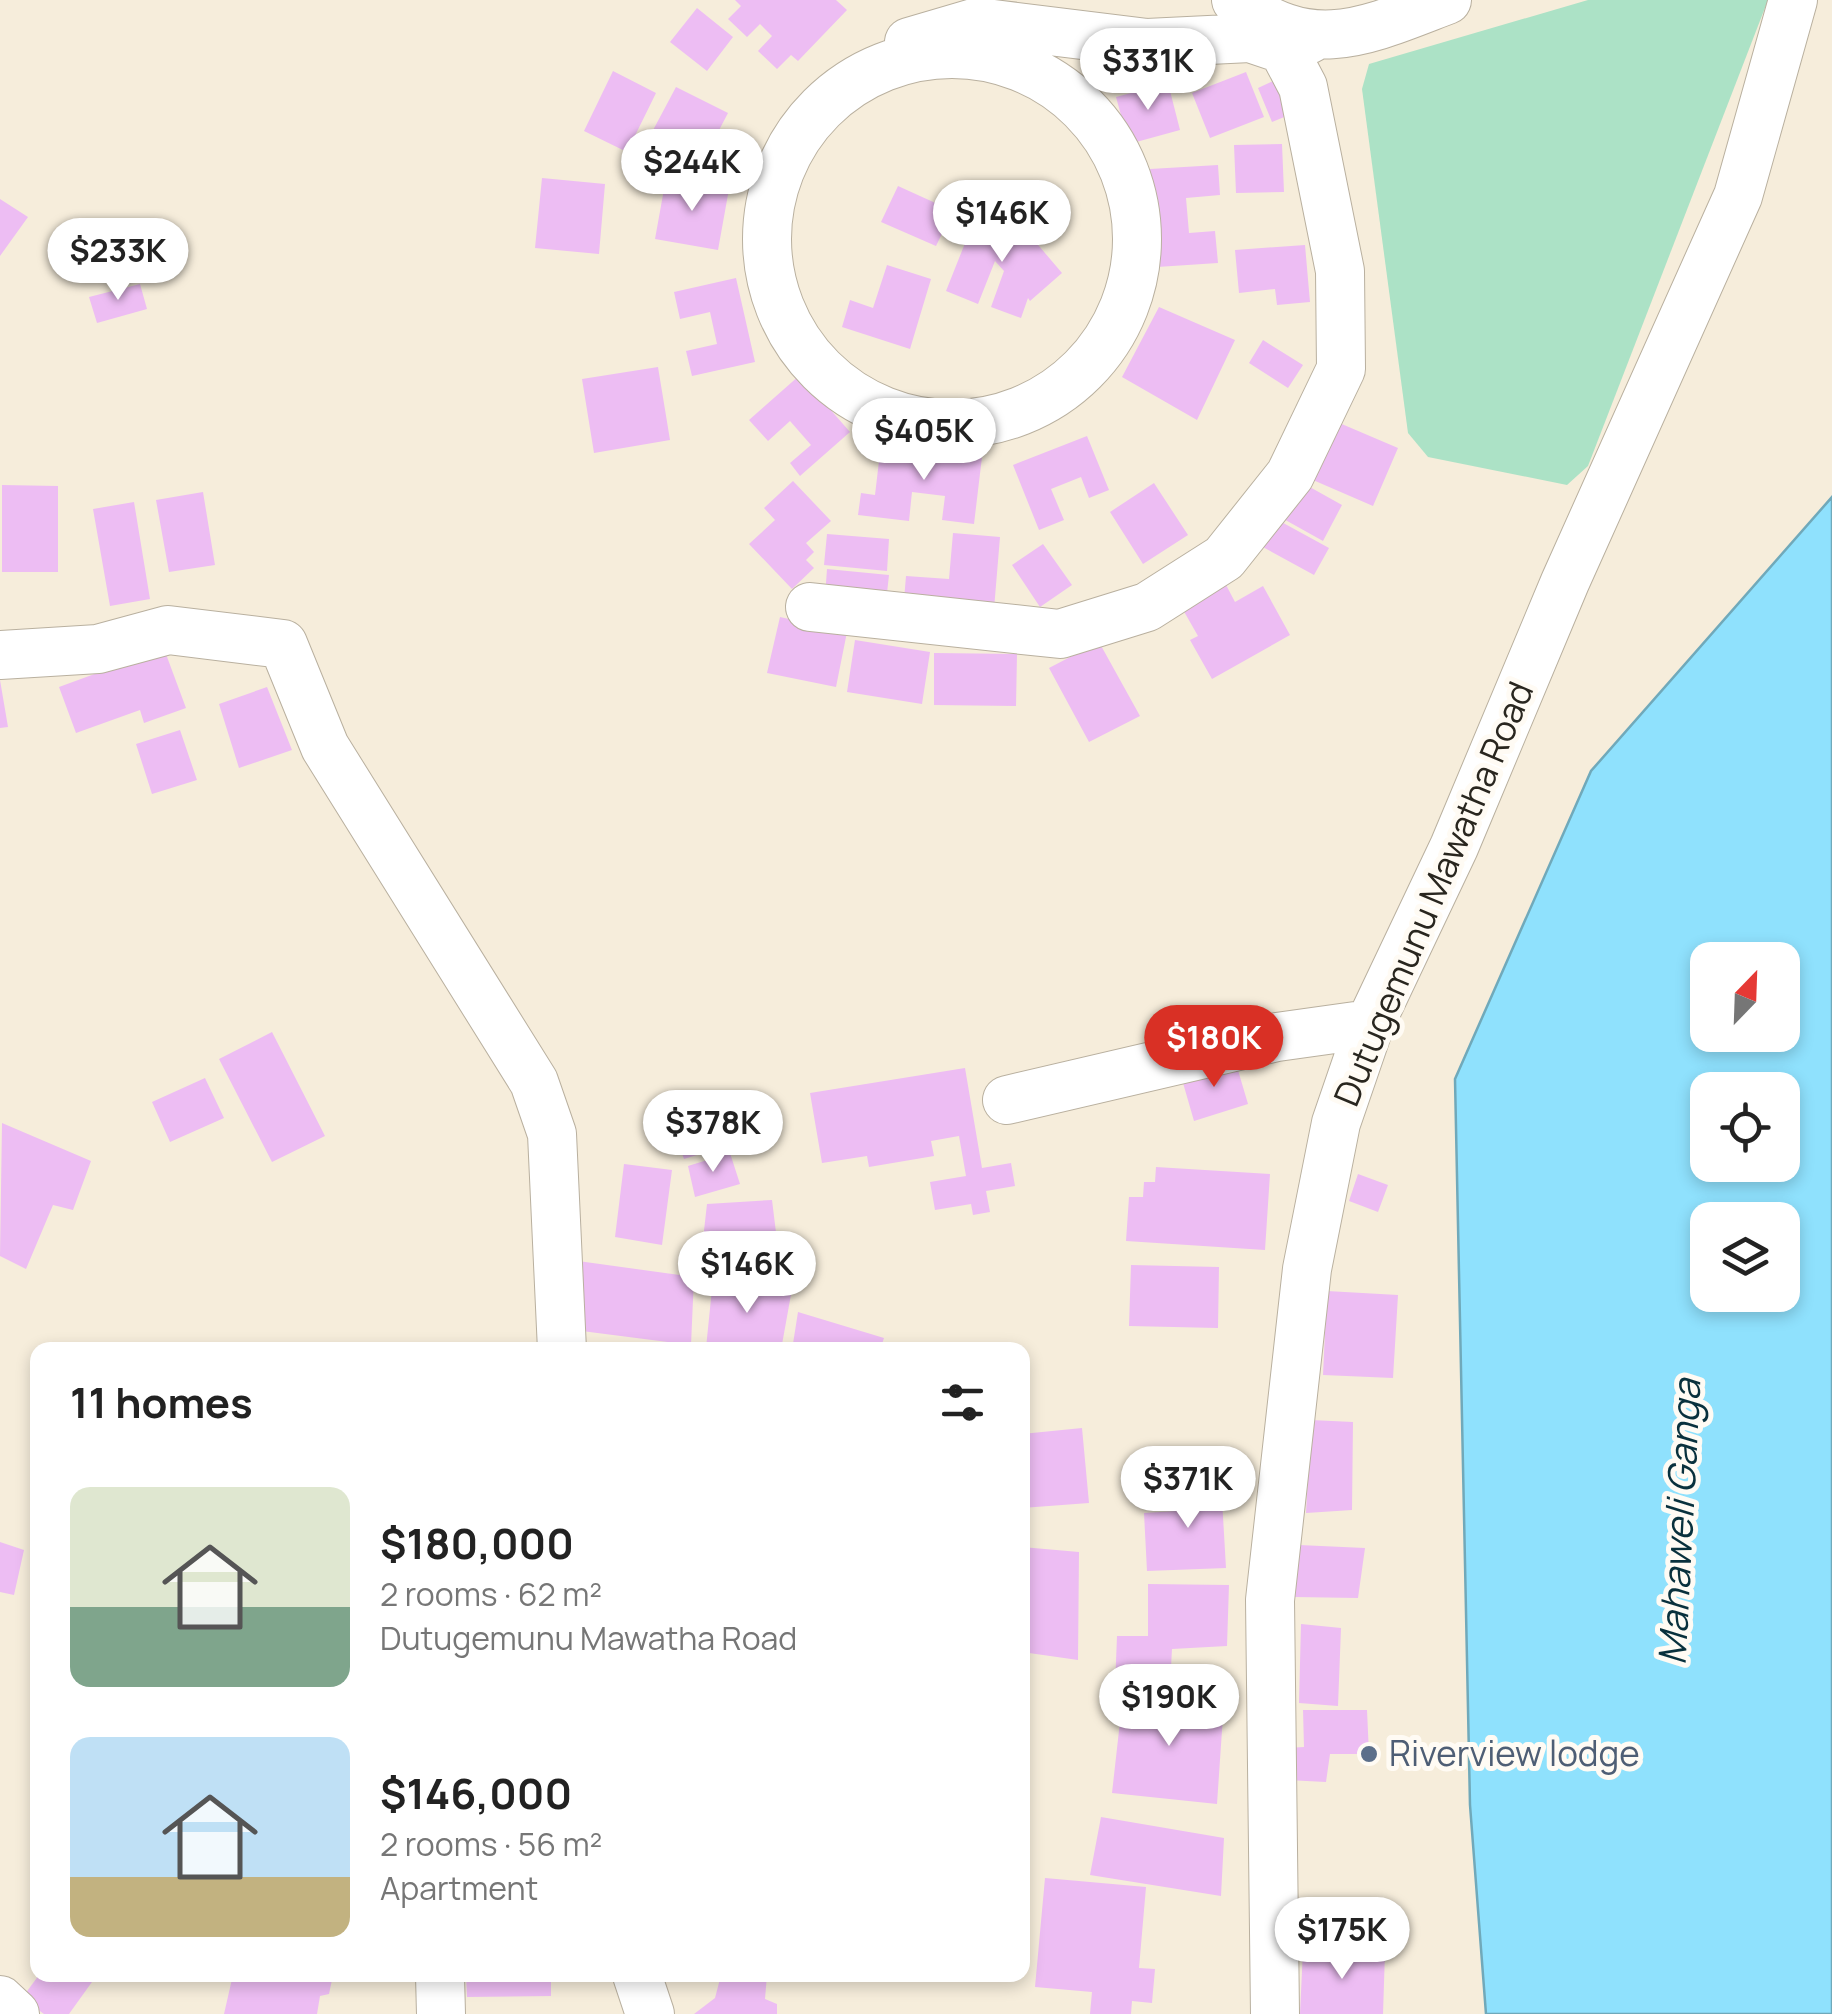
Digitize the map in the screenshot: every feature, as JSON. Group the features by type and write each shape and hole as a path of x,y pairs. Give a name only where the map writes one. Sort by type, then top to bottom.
{"street":[{"path":"1236,0 1298,43"},
{"path":"862,76 939,53 1018,65 1055,84 1111,142 1129,178 1139,258 1130,298 1090,366 1024,412 985,423 905,420 867,406 804,354 769,282 764,242 780,163 828,98 898,45 978,22 1146,43 1250,38 1298,43 1380,26 1447,0"},
{"name":"Dutugemunu Mawatha Road","path":"1275,2014 1270,1600 1307,1269 1336,1123 1370,1024 1454,847 1565,582 1738,196 1793,0"},
{"path":"810,607 1060,634 1147,608 1224,558 1290,475 1341,369 1340,271 1303,87 1298,43"},
{"path":"0,655 98,649 168,630 283,644 325,747 534,1082 552,1134 562,1342"},
{"path":"1007,1100 1277,1037 1370,1024"},
{"path":"440,1982 441,2014"},
{"path":"639,1982 650,2014"},
{"path":"0,2000 15,2014"}],"green space":[{"path":"1588,0 1768,0 1588,466 1567,485 1428,457 1408,433 1362,89 1369,64"}],"water":[{"name":"Mahaweli Ganga","path":"1832,497 1832,2014 1486,2014 1470,1805 1455,1079 1591,771"}],"building":[{"path":"735,0 836,0 847,10 798,61 791,55 777,69 758,51 772,36 760,24 747,37 728,19 741,6"},
{"path":"697,8 733,37 707,71 670,42"},
{"path":"613,71 656,93 627,152 584,131"},
{"path":"1246,72 1264,117 1210,138 1192,93"},
{"path":"1284,76 1299,111 1272,122 1258,88"},
{"path":"1168,83 1180,130 1129,144 1116,97"},
{"path":"676,87 728,113 695,176 643,149"},
{"path":"1282,144 1284,192 1236,193 1234,145"},
{"path":"1218,165 1220,195 1186,198 1189,233 1215,231 1218,263 1157,267 1150,169"},
{"path":"542,178 605,184 599,254 535,248"},
{"path":"666,178 729,189 718,250 655,239"},
{"path":"898,186 953,211 936,246 881,222"},
{"path":"0,199 28,217 0,256"},
{"path":"977,213 1008,225 1016,219 1062,273 1030,301 1028,298 1021,318 991,307 1004,271 995,261 978,304 946,291"},
{"path":"1305,245 1310,302 1277,305 1275,289 1239,293 1235,250"},
{"path":"887,265 931,279 910,349 842,327 850,300 873,308"},
{"path":"736,278 755,362 692,376 686,351 717,344 710,312 680,319 674,292"},
{"path":"140,284 147,309 97,323 89,297"},
{"path":"1159,307 1235,340 1197,420 1122,377"},
{"path":"1263,340 1303,365 1288,388 1249,363"},
{"path":"658,367 670,440 594,453 582,379"},
{"path":"800,375 850,432 800,476 790,463 811,445 790,421 768,441 749,420"},
{"path":"1330,419 1398,448 1373,506 1306,477"},
{"path":"1087,436 1109,490 1089,498 1081,477 1051,489 1064,520 1039,530 1013,465"},
{"path":"881,444 982,457 974,524 942,520 945,496 912,492 909,521 858,515 861,493 875,495"},
{"path":"793,481 831,521 806,543 814,552 806,560 814,568 792,589 749,544 775,520 764,508"},
{"path":"1299,481 1342,505 1323,541 1280,517"},
{"path":"1154,483 1188,535 1143,564 1110,512"},
{"path":"2,485 58,486 58,572 2,572"},
{"path":"203,492 215,565 169,572 156,500"},
{"path":"134,502 150,599 110,606 93,509"},
{"path":"1276,519 1329,548 1314,575 1261,546"},
{"path":"953,533 1000,537 994,609 904,600 906,576 949,579"},
{"path":"827,534 889,539 887,571 824,565"},
{"path":"1043,544 1072,585 1040,607 1012,565"},
{"path":"827,569 889,575 886,602 825,597"},
{"path":"1225,583 1235,602 1263,586 1290,635 1212,679 1190,640 1198,636 1182,608"},
{"path":"780,617 847,632 836,687 767,673"},
{"path":"160,638 186,708 144,723 140,710 76,733 59,687 122,664"},
{"path":"855,640 930,652 922,704 847,692"},
{"path":"1099,642 1140,716 1089,742 1049,668"},
{"path":"934,653 1017,654 1016,706 934,705"},
{"path":"0,680 8,727 0,728"},
{"path":"267,687 292,750 239,768 219,704"},
{"path":"180,730 197,780 152,794 136,744"},
{"path":"272,1032 325,1136 272,1162 219,1059"},
{"path":"1235,1060 1248,1104 1194,1121 1181,1076"},
{"path":"965,1068 982,1168 1011,1163 1015,1186 986,1191 990,1212 973,1215 971,1204 935,1210 930,1182 966,1176 959,1136 931,1141 934,1156 869,1167 867,1156 822,1163 810,1093"},
{"path":"205,1078 224,1118 170,1142 152,1102"},
{"path":"722,1116 729,1145 684,1159 671,1123"},
{"path":"2,1123 91,1161 73,1210 53,1205 26,1269 0,1256"},
{"path":"730,1153 740,1184 695,1197 688,1166"},
{"path":"624,1164 672,1170 662,1245 615,1237"},
{"path":"1156,1167 1270,1174 1265,1250 1126,1241 1129,1197 1143,1197 1144,1182 1155,1182"},
{"path":"1358,1174 1388,1185 1378,1212 1349,1201"},
{"path":"772,1200 780,1265 701,1257 707,1204"},
{"path":"578,1261 694,1277 691,1342 574,1330"},
{"path":"1131,1265 1219,1267 1218,1328 1129,1326"},
{"path":"713,1279 792,1289 782,1342 707,1342"},
{"path":"1327,1291 1398,1295 1393,1378 1323,1375"},
{"path":"798,1312 884,1338 883,1342 793,1342"},
{"path":"1311,1420 1353,1422 1352,1510 1306,1513"},
{"path":"1082,1428 1089,1503 1030,1507 1030,1433"},
{"path":"1221,1482 1226,1568 1147,1571 1144,1513 1177,1511 1175,1484"},
{"path":"0,1542 24,1550 14,1595 0,1592"},
{"path":"1299,1545 1365,1548 1358,1598 1295,1597"},
{"path":"1030,1548 1079,1552 1078,1660 1030,1653"},
{"path":"1148,1584 1229,1585 1227,1646 1172,1649 1170,1685 1115,1687 1117,1636 1148,1636"},
{"path":"1301,1624 1341,1628 1338,1706 1299,1703"},
{"path":"1123,1695 1224,1701 1217,1804 1112,1793"},
{"path":"1303,1710 1367,1710 1369,1754 1330,1754 1326,1782 1287,1780 1287,1748 1304,1747"},
{"path":"1101,1817 1224,1838 1221,1896 1090,1875"},
{"path":"1045,1878 1146,1887 1139,1968 1155,1969 1152,2003 1132,2001 1131,2014 1090,2014 1092,1992 1035,1987"},
{"path":"1303,1949 1385,1952 1383,2014 1300,2014"},
{"path":"34,1982 92,1982 69,2014 44,2014 22,1998"},
{"path":"231,1982 332,1982 329,1994 320,1996 317,2014 224,2014"},
{"path":"466,1982 551,1982 551,1996 467,1997"},
{"path":"719,1982 766,1982 765,1999 777,2004 777,2014 694,2014 715,1998"}],"place":[{"name":"Riverview lodge","path":"1369,1754"}]}
